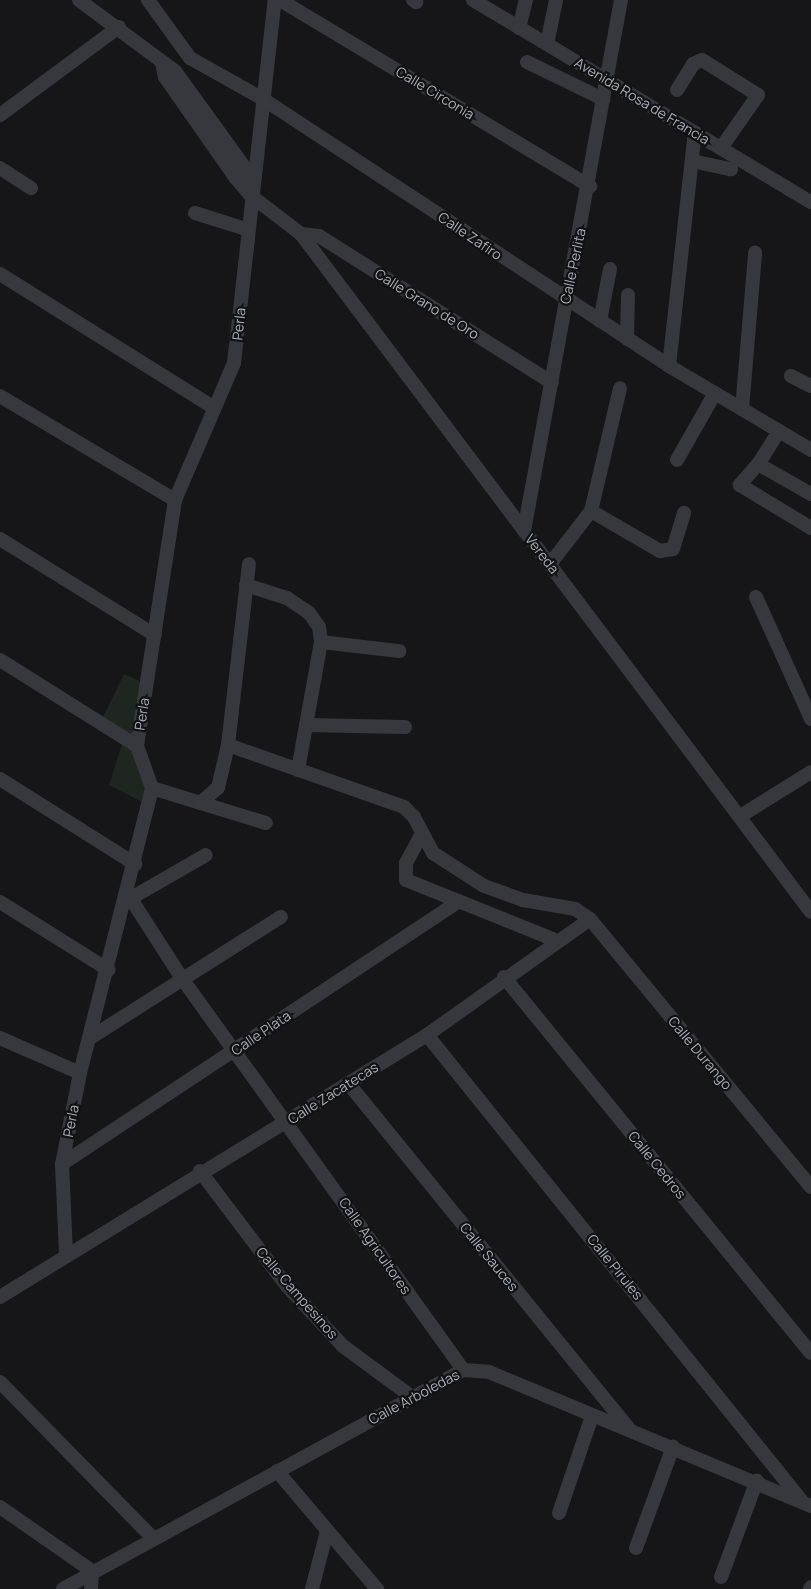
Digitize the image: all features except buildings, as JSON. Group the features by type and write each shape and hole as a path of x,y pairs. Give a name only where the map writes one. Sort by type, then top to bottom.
{"street":[{"name":"Vereda","path":"79,0 119,28 168,70 253,176 265,203"},
{"name":"Calle Zafiro","path":"148,0 190,58 263,99 669,366 811,450"},
{"name":"Perla","path":"66,1253 62,1164 80,1073 128,900 152,788 137,746 175,500 213,407 234,363 246,229 276,0"},
{"name":"Calle Circonia","path":"280,0 590,186"},
{"name":"Avenida Rosa de Francia","path":"472,0 811,202"},
{"path":"519,28 526,0"},
{"path":"547,44 556,0"},
{"name":"Calle Perlita","path":"524,531 566,300 590,186 606,80 621,0"},
{"path":"0,115 119,28"},
{"path":"168,70 190,58"},
{"path":"677,90 693,64 702,60 758,95 721,148"},
{"path":"527,62 603,99"},
{"name":"Vereda","path":"168,70 250,196 265,203 301,234 524,531 742,815 811,912"},
{"path":"669,366 695,132"},
{"path":"692,161 731,170"},
{"path":"0,168 31,188"},
{"path":"195,213 246,229"},
{"name":"Calle Grano de Oro","path":"301,234 319,236 552,383"},
{"path":"742,409 755,253"},
{"path":"600,321 610,269"},
{"path":"0,274 213,407"},
{"path":"627,339 628,296"},
{"path":"791,376 811,386"},
{"path":"550,564 564,552 590,511 620,388"},
{"path":"677,460 715,393"},
{"path":"0,396 175,500"},
{"path":"779,431 758,464 740,485 811,528"},
{"path":"758,464 811,494"},
{"path":"590,511 660,552 672,549 684,513"},
{"path":"0,539 155,636"},
{"path":"200,803 218,788 228,745 249,564"},
{"path":"246,585 287,598 309,613 321,642 298,770"},
{"path":"756,597 811,719"},
{"path":"321,642 399,652"},
{"path":"0,660 137,746"},
{"path":"306,725 405,728"},
{"path":"228,745 404,807 414,817 421,836 433,853 484,886 523,900 575,909 590,919"},
{"path":"742,815 811,772"},
{"path":"0,779 135,864"},
{"path":"152,788 266,823"},
{"path":"421,836 406,863 406,880 558,941"},
{"path":"128,900 206,855"},
{"name":"Calle Agricultores","path":"128,900 463,1370"},
{"path":"0,902 109,970"},
{"name":"Calle Plata","path":"62,1164 459,902"},
{"path":"90,1038 182,977 281,917"},
{"name":"Calle Zacatecas","path":"0,1297 66,1253 200,1171 287,1122 427,1035 504,977 590,919"},
{"name":"Calle Durango","path":"590,919 811,1186"},
{"name":"Calle Cedros","path":"504,977 811,1353"},
{"name":"Calle Pirules","path":"427,1035 806,1503"},
{"path":"0,1038 80,1073"},
{"name":"Calle Sauces","path":"348,1083 630,1431"},
{"name":"Calle Campesinos","path":"200,1171 287,1286 343,1346 412,1397"},
{"name":"Calle Arboledas","path":"63,1589 92,1571 463,1370 489,1372 592,1416 757,1480 806,1503"},
{"path":"0,1382 153,1538"},
{"path":"559,1513 592,1416"},
{"path":"636,1548 673,1447"},
{"path":"277,1471 377,1589"},
{"path":"720,1577 757,1480"},
{"path":"0,1507 92,1571 91,1589"},
{"path":"312,1589 327,1531"}],"shaded area":[{"path":"124,674 144,683 135,742 101,721"},
{"path":"123,741 135,749 146,770 144,803 109,785"}]}
